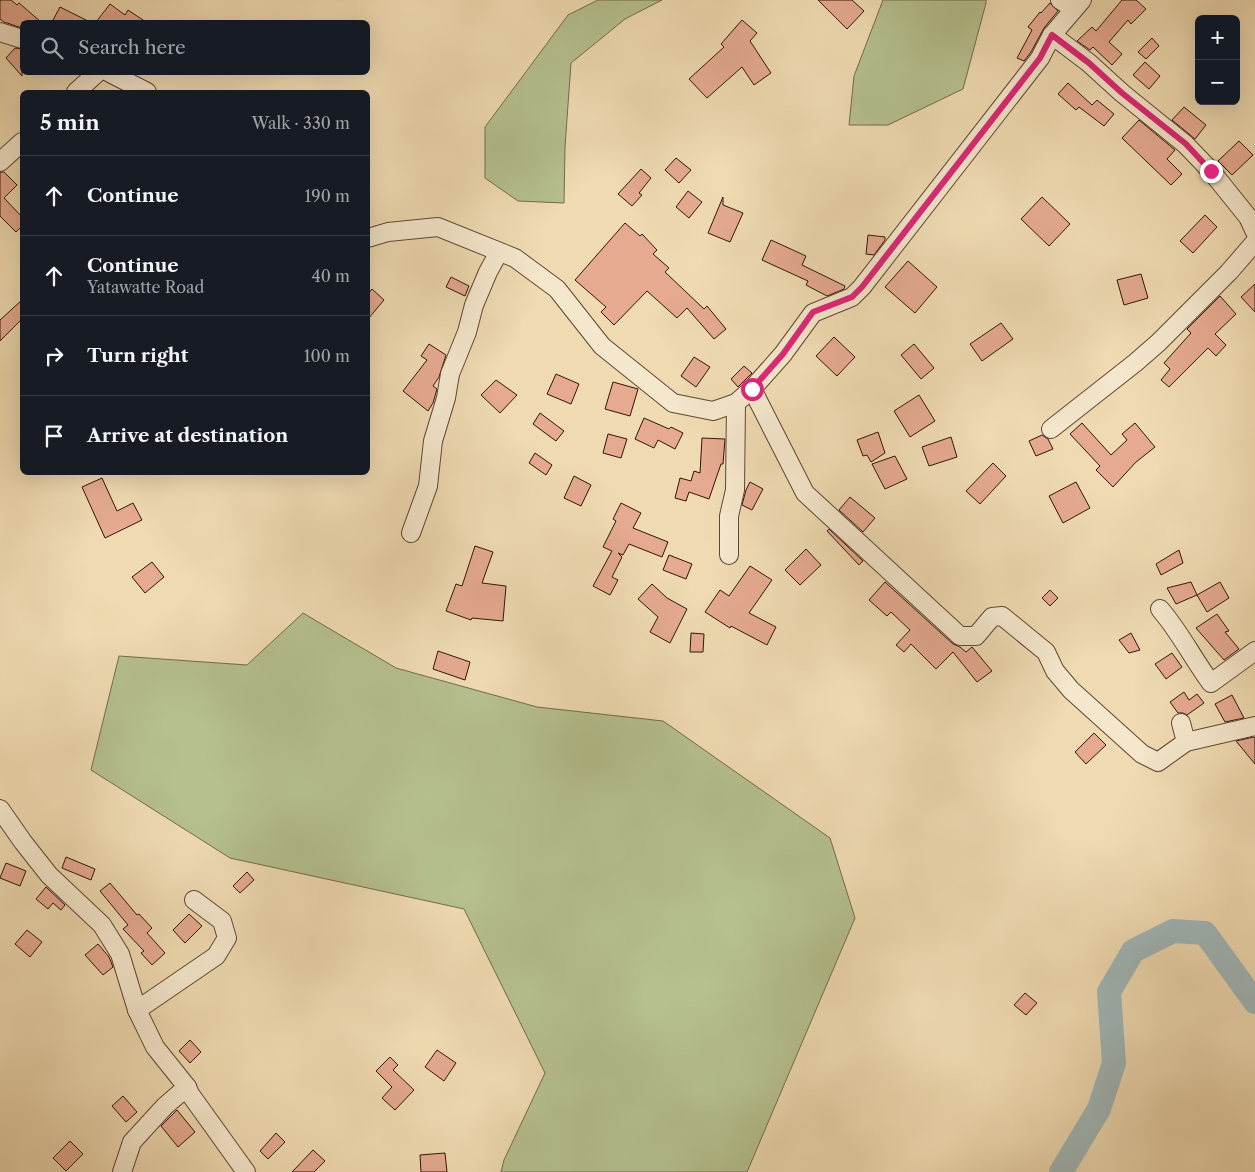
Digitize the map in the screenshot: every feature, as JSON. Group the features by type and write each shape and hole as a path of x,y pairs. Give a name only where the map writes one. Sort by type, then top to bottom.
{"street":[{"path":"370,237 388,232 438,227 514,258 557,289 602,346 673,403 713,411 736,403 752,389 783,354 813,312 852,297 862,287 1040,58 1072,3"},
{"path":"0,32 20,38"},
{"path":"1052,35 1089,63 1122,93 1186,144 1211,171 1248,217 1255,232"},
{"path":"78,90 95,75"},
{"path":"114,75 143,90"},
{"path":"0,162 20,144"},
{"path":"1051,429 1136,363 1158,343 1229,272 1255,242"},
{"path":"412,534 428,486 433,441 446,398 450,374 467,332 474,305 499,252"},
{"path":"752,389 805,493 960,636 976,636 992,617 1002,616 1046,652 1055,671 1071,690 1142,754 1158,762 1186,742 1255,726"},
{"path":"729,555 729,516 735,490 736,403"},
{"path":"1160,609 1174,625 1197,665 1211,683 1255,651"},
{"path":"1181,723 1186,742"},
{"path":"0,809 49,874 102,925 120,954 137,1010 155,1047 187,1087 246,1172"},
{"path":"137,1010 216,956 227,938 222,921 194,900"},
{"path":"122,1172 132,1142 187,1087"}],"green space":[{"path":"598,0 662,0 625,19 571,63 565,147 564,203 518,201 485,178 485,127 568,15"},
{"path":"883,0 986,0 986,3 963,89 888,125 849,125 854,76"},
{"path":"303,613 396,668 537,707 663,721 830,838 855,918 747,1172 501,1172 504,1160 545,1073 464,909 230,858 91,770 119,656 247,665"}],"building":[{"path":"0,0 11,0 17,5 19,3 39,20 20,20 20,27 0,19"},
{"path":"818,0 852,0 864,11 847,29"},
{"path":"1122,0 1136,0 1146,9 1131,24 1128,20 1109,42 1122,54 1112,65 1093,47 1090,50 1077,41 1092,27 1096,31"},
{"path":"1050,3 1058,11 1044,28 1024,61 1017,58 1032,30 1028,27"},
{"path":"110,4 125,15 128,10 143,20 98,20"},
{"path":"60,7 86,20 53,20"},
{"path":"742,20 757,33 750,41 771,73 754,85 742,67 707,98 689,79 724,47 721,44"},
{"path":"1152,38 1159,46 1146,59 1138,52"},
{"path":"15,48 20,49 20,74 6,58"},
{"path":"1145,62 1160,76 1149,89 1133,75"},
{"path":"1068,83 1092,105 1097,100 1114,114 1104,126 1079,107 1076,110 1058,94"},
{"path":"1184,107 1206,125 1195,139 1172,120"},
{"path":"1139,120 1175,150 1167,159 1182,174 1171,185 1122,138"},
{"path":"1239,141 1253,155 1232,175 1218,161"},
{"path":"676,158 691,170 679,183 665,170"},
{"path":"641,169 651,178 639,193 642,195 632,206 618,194"},
{"path":"0,172 4,172 17,185 4,198 20,215 20,228 16,232 0,216"},
{"path":"688,191 702,202 689,218 676,207"},
{"path":"723,197 723,205 743,213 730,242 708,233"},
{"path":"1042,197 1070,224 1049,246 1021,219"},
{"path":"1205,215 1217,227 1193,253 1180,241"},
{"path":"625,223 640,236 642,234 657,250 653,254 669,268 665,272 704,309 707,306 726,329 714,339 687,308 677,318 647,291 614,325 601,312 606,307 575,280"},
{"path":"868,235 885,237 885,240 874,255 866,254"},
{"path":"771,240 806,256 802,265 845,286 844,289 827,296 806,285 808,281 762,260"},
{"path":"908,261 937,287 915,313 885,287"},
{"path":"1141,274 1148,298 1124,305 1117,280"},
{"path":"451,277 469,286 465,296 446,287"},
{"path":"1255,284 1255,312 1241,297"},
{"path":"372,289 384,300 370,317 370,292"},
{"path":"1220,296 1236,314 1215,334 1226,345 1216,356 1208,348 1169,387 1161,380 1170,369 1164,363 1191,333 1187,329"},
{"path":"20,302 20,321 0,341 0,320"},
{"path":"1001,323 1013,339 982,361 970,344"},
{"path":"834,337 855,357 837,376 816,356"},
{"path":"429,344 446,355 439,377 433,386 437,389 433,403 428,411 403,391 427,360 421,356"},
{"path":"914,344 934,368 921,379 901,355"},
{"path":"694,357 710,367 696,387 681,376"},
{"path":"744,366 752,373 738,387 731,379"},
{"path":"556,374 579,384 571,404 547,394"},
{"path":"496,380 517,395 500,413 481,395"},
{"path":"613,382 638,389 630,416 605,409"},
{"path":"919,395 935,421 910,437 894,411"},
{"path":"540,413 564,431 556,441 533,424"},
{"path":"644,418 683,433 675,449 658,440 654,448 635,439"},
{"path":"1082,423 1111,455 1127,440 1122,434 1135,423 1155,447 1136,462 1113,487 1096,470 1100,466 1070,434"},
{"path":"878,432 885,453 871,462 867,455 863,456 857,440"},
{"path":"608,434 627,439 621,458 603,453"},
{"path":"1042,435 1048,439 1053,449 1036,456 1029,441"},
{"path":"951,437 957,457 929,466 922,447"},
{"path":"702,438 725,439 723,464 721,464 709,499 689,492 686,501 675,498 680,478 691,481 694,471 700,473"},
{"path":"535,453 552,465 546,475 529,463"},
{"path":"895,456 907,479 885,489 872,464"},
{"path":"993,463 1006,476 980,504 966,491"},
{"path":"574,476 591,485 581,506 564,498"},
{"path":"102,478 117,511 133,503 142,520 105,538 82,487"},
{"path":"750,482 763,489 752,510 742,505"},
{"path":"1076,482 1090,508 1063,523 1049,496"},
{"path":"850,497 875,518 863,532 839,510"},
{"path":"621,503 641,513 633,528 668,542 662,557 629,544 623,555 618,553 622,557 612,577 618,580 610,595 593,586 612,551 603,547 616,521 613,519"},
{"path":"829,529 863,561 859,565 827,531"},
{"path":"475,546 493,552 482,583 506,586 503,621 472,618 471,620 446,611 456,584 462,586"},
{"path":"806,549 821,565 800,585 785,570"},
{"path":"1179,550 1183,563 1161,575 1156,564"},
{"path":"669,555 692,564 686,579 663,570"},
{"path":"152,562 164,577 145,593 132,577"},
{"path":"750,566 772,580 749,613 776,627 767,645 731,626 730,628 705,612 720,590 729,596"},
{"path":"885,582 953,644 966,652 972,647 992,671 977,682 953,652 936,669 911,644 904,652 896,645 910,630 891,612 887,616 869,600"},
{"path":"1191,582 1197,595 1176,604 1167,588"},
{"path":"1220,582 1229,598 1207,612 1197,595"},
{"path":"652,584 667,598 687,609 670,643 650,632 658,617 638,599"},
{"path":"1050,590 1058,598 1050,606 1042,598"},
{"path":"1217,614 1229,631 1225,632 1239,649 1224,660 1196,628"},
{"path":"691,633 704,634 703,652 690,652"},
{"path":"1131,633 1140,650 1129,653 1119,640"},
{"path":"438,651 470,662 465,680 433,669"},
{"path":"1172,653 1182,667 1166,679 1155,664"},
{"path":"1184,692 1189,700 1197,694 1204,703 1187,715 1178,713 1170,702"},
{"path":"1232,695 1244,718 1225,722 1215,704"},
{"path":"1094,733 1106,745 1086,764 1075,752"},
{"path":"1255,738 1255,764 1236,741"},
{"path":"66,857 95,869 91,880 62,868"},
{"path":"6,863 26,871 20,886 0,878"},
{"path":"247,872 254,880 240,893 233,886"},
{"path":"110,883 137,915 139,914 152,928 147,933 165,953 152,965 141,953 144,951 123,929 128,925 100,891"},
{"path":"46,887 65,905 61,910 53,903 48,909 36,899"},
{"path":"189,914 202,926 185,943 173,930"},
{"path":"27,930 42,942 30,957 15,944"},
{"path":"98,944 109,957 113,967 103,975 85,955"},
{"path":"1025,993 1037,1003 1026,1015 1014,1005"},
{"path":"190,1040 201,1052 190,1063 179,1051"},
{"path":"437,1050 456,1063 444,1081 425,1067"},
{"path":"390,1057 398,1065 393,1070 414,1090 395,1110 382,1098 392,1087 376,1071"},
{"path":"123,1096 137,1112 126,1122 112,1106"},
{"path":"177,1110 195,1132 178,1147 161,1126"},
{"path":"276,1133 285,1142 268,1159 260,1151"},
{"path":"70,1141 83,1154 66,1171 53,1158"},
{"path":"313,1150 325,1161 314,1172 292,1172"},
{"path":"445,1153 447,1172 421,1172 420,1155"}],"waterway":[{"path":"1061,1172 1099,1109 1114,1063 1109,992 1133,951 1173,931 1205,933 1255,1002"}],"route":[{"path":"752,389 783,354 813,312 852,297 862,287 1040,58 1052,35 1089,63 1122,93 1186,144 1211,171"}]}
